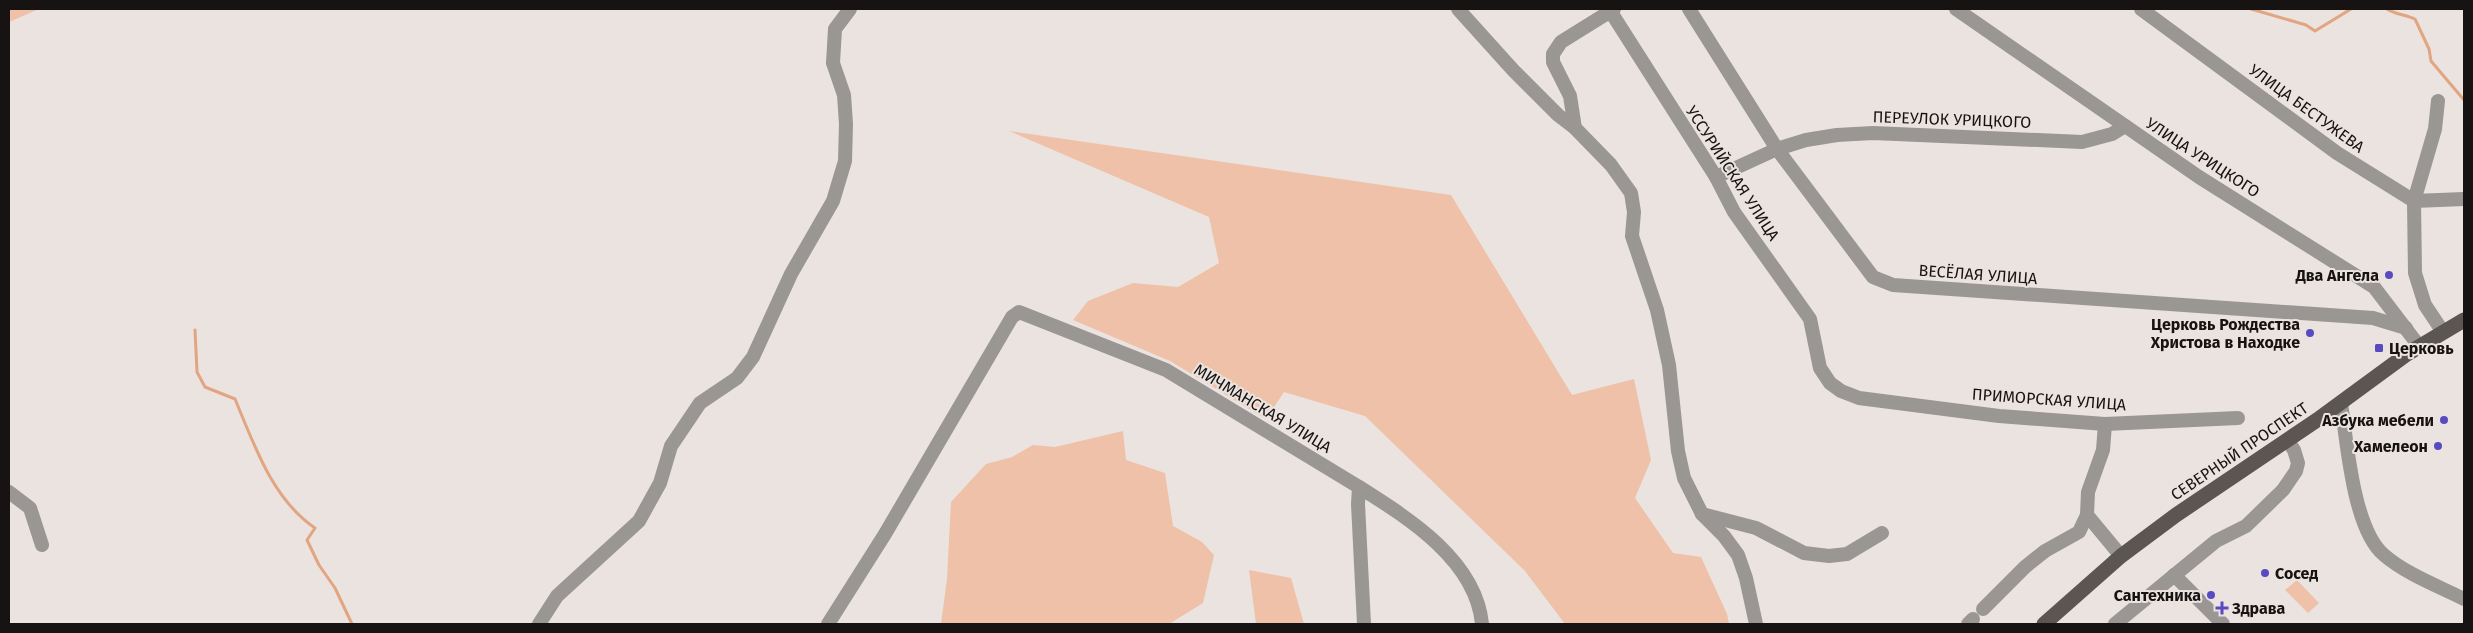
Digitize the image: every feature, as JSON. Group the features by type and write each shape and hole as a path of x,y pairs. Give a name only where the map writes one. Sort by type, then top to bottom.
{"main road":[{"name":"СЕВЕРНЫЙ ПРОСПЕКТ","path":"2044,624 2121,556 2220,484 2341,403 2419,346 2464,320"}],"street":[{"path":"539,624 557,596 640,521 660,483 670,446 700,403 736,378 753,357 791,274 833,201 845,161 846,124 844,95 833,63 835,29 850,9"},
{"path":"1458,9 1513,70 1558,115 1575,128 1611,165 1631,193 1634,212 1632,236 1657,310 1669,365 1681,464 1688,490 1702,514 1724,536 1738,555 1746,578 1756,624"},
{"path":"1575,128 1572,105 1553,62 1553,54 1561,42 1570,35 1612,9"},
{"name":"УССУРИЙСКАЯ УЛИЦА","path":"1612,9 1716,177 1734,212 1810,319 1820,368 1830,383 1842,392 1859,398"},
{"name":"ВЕСЁЛАЯ УЛИЦА","path":"1689,9 1777,149 1873,277 1893,285 2373,318 2406,328"},
{"name":"УЛИЦА УРИЦКОГО","path":"1956,9 2199,177 2374,287 2419,346"},
{"name":"УЛИЦА БЕСТУЖЕВА","path":"2141,9 2338,153 2414,202"},
{"path":"2438,101 2435,129 2414,202 2415,273 2418,290 2425,305 2443,332"},
{"name":"ПЕРЕУЛОК УРИЦКОГО","path":"1716,177 1777,149 1806,140 1873,133 2082,142 2112,134 2125,126"},
{"path":"2414,202 2464,199"},
{"name":"МИЧМАНСКАЯ УЛИЦА","path":"828,624 885,534 1012,317 1019,312 1166,370 1408,518 1440,545 1466,579 1482,624"},
{"name":"ПРИМОРСКАЯ УЛИЦА","path":"1859,398 2000,416 2106,424 2238,418"},
{"path":"2341,403 2357,506 2376,547 2393,562 2464,599"},
{"path":"1975,618 2025,567 2045,551 2079,532 2087,515 2088,492 2103,450 2106,424"},
{"path":"2115,624 2216,541 2246,526 2283,490 2296,471 2298,463 2294,450 2287,440"},
{"path":"1360,487 1358,504 1364,624"},
{"path":"9,492 30,508 42,545"},
{"path":"1702,514 1756,528 1804,553 1829,556 1847,554 1882,533"},
{"path":"2087,515 2121,556"},
{"path":"2174,575 2223,624"}],"shaded area":[{"path":"9,9 39,9 9,22"},
{"path":"1009,131 1451,195 1572,395 1634,379 1651,460 1635,498 1673,553 1701,557 1727,614 1729,624 1565,624 1525,571 1365,416 1284,392 1266,419 1170,361 1073,320 1088,301 1133,283 1178,287 1219,263 1209,217"},
{"path":"1123,431 1126,460 1165,473 1173,526 1202,542 1214,555 1203,603 1169,624 941,624 947,579 951,502 986,464 1012,457 1033,445 1055,447"},
{"path":"1249,570 1291,578 1304,624 1256,624"},
{"path":"2297,580 2319,603 2308,613 2285,590"}],"waterway":[{"path":"2251,9 2306,25 2315,31 2351,9"},
{"path":"2387,9 2415,19 2429,49 2431,61 2464,100"},
{"path":"195,330 197,372 205,387 235,399 257,452 276,486 287,502 315,528 307,540 319,565 335,588 352,624"}],"place":[{"name":"Два Ангела","path":"2389,275"},
{"name":"Церковь Рождества Христова в Находке","path":"2310,333"},
{"name":"Церковь","path":"2379,348"},
{"name":"Азбука мебели","path":"2444,420"},
{"name":"Хамелеон","path":"2438,446"},
{"name":"Сосед","path":"2265,573"},
{"name":"Сантехника","path":"2211,595"},
{"name":"Здрава","path":"2222,608"}]}
